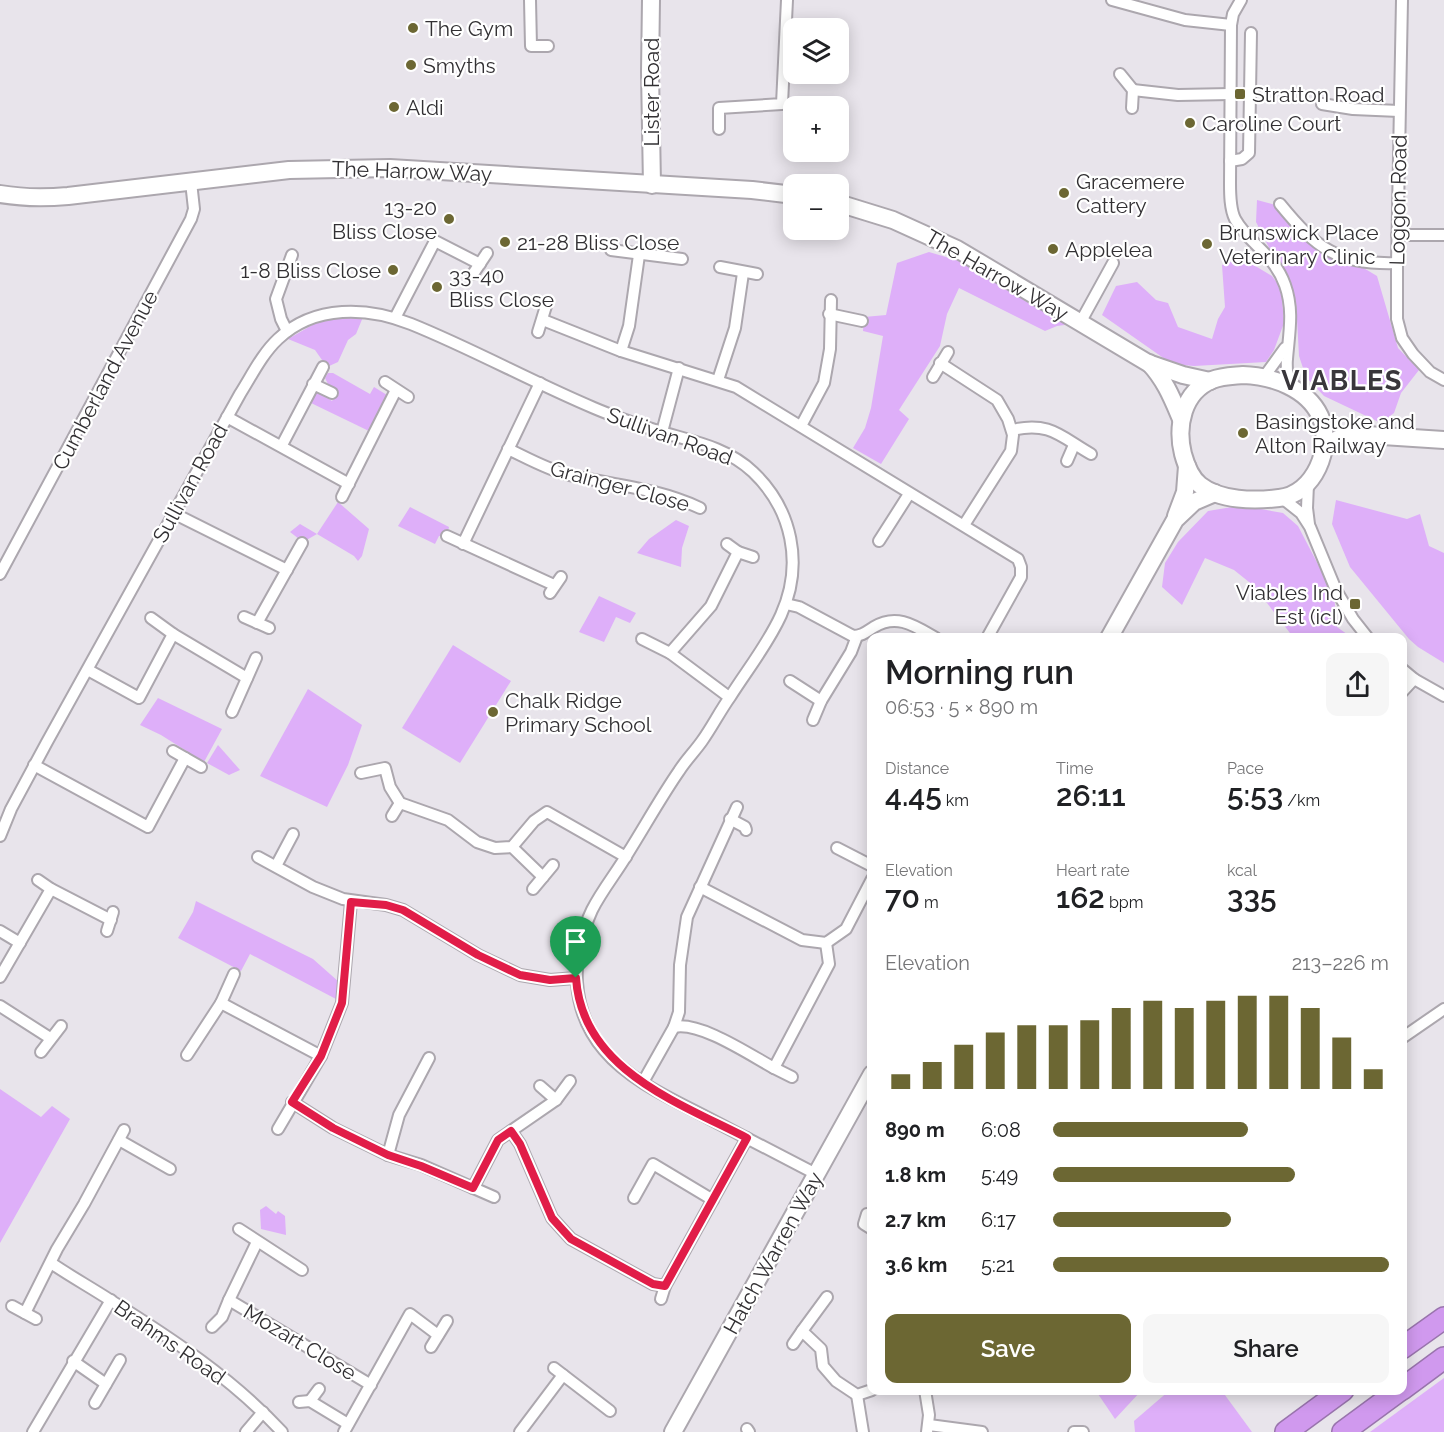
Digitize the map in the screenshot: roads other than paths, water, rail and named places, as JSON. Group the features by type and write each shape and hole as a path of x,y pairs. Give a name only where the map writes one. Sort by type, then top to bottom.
{"highway":[{"path":"1407,1344 1444,1318"},
{"path":"1407,1386 1444,1358"},
{"path":"1286,1432 1336,1395"},
{"path":"1343,1432 1394,1395"}],"street":[{"path":"530,0 531,46 548,46"},
{"name":"Lister Road","path":"651,0 652,185"},
{"path":"787,0 788,18"},
{"path":"1112,0 1185,20 1231,25"},
{"path":"1241,0 1233,14 1231,25 1230,194 1235,219 1272,261 1281,274 1288,293 1291,315 1286,362 1288,387"},
{"name":"Loggon Road","path":"1402,0 1397,319 1402,338 1423,365 1444,380"},
{"path":"1230,161 1242,159 1249,153 1251,33"},
{"path":"1120,74 1133,90 1132,108"},
{"path":"719,129 719,108 782,104 785,84"},
{"path":"1133,90 1179,95 1230,94"},
{"path":"1322,104 1353,109 1399,111"},
{"name":"The Harrow Way","path":"0,194 32,199 104,193 289,170 364,167 783,194"},
{"name":"Cumberland Avenue","path":"0,574 191,219 194,209 191,182"},
{"name":"The Harrow Way","path":"0,204 25,203 32,199"},
{"path":"1280,204 1302,231 1317,244 1338,256 1368,263 1397,263"},
{"name":"The Harrow Way","path":"849,206 893,220 957,249 1148,363 1210,381"},
{"path":"1397,235 1444,235"},
{"path":"395,318 435,241 480,264"},
{"path":"610,250 682,258"},
{"path":"473,274 487,253"},
{"path":"287,331 276,299 292,255"},
{"path":"621,351 629,326 639,255"},
{"path":"1080,323 1113,263"},
{"path":"720,267 757,274"},
{"path":"718,380 735,328 743,273"},
{"path":"801,426 824,383 830,349 831,300"},
{"path":"538,332 546,306"},
{"name":"Sullivan Road","path":"0,836 34,765 227,417 263,356 287,331 321,315 341,312 372,312 395,318 593,408 708,446 737,459 767,487 784,515 793,548 792,582 786,604 772,632 701,743 680,769 589,918 580,943 576,978 580,1006 594,1037 607,1053 643,1082 816,1174"},
{"path":"829,314 862,321"},
{"path":"543,320 621,351 736,387 1018,559 1021,577 990,633"},
{"path":"1264,377 1281,356 1288,342"},
{"path":"933,377 948,352"},
{"path":"940,363 997,400 1012,430 1011,451 964,525"},
{"name":"The Harrow Way","path":"1148,363 1159,374 1168,389 1181,419"},
{"path":"282,446 323,367"},
{"path":"662,432 679,368"},
{"path":"1232,376 1264,377 1303,396 1316,410 1323,427 1320,460 1308,484 1296,494 1282,498 1252,499 1215,493 1199,485 1187,464 1181,440 1181,419 1191,398 1210,381 1232,376"},
{"path":"385,382 408,397"},
{"path":"464,544 540,383"},
{"path":"313,384 332,393"},
{"path":"342,497 396,390"},
{"path":"227,417 349,484"},
{"path":"1321,418 1367,434"},
{"path":"1012,430 1037,427 1053,430 1091,454"},
{"path":"1323,446 1342,437 1367,434 1444,440"},
{"path":"1067,461 1074,445"},
{"name":"Grainger Close","path":"508,449 566,474 655,491 677,497 700,508"},
{"path":"1112,633 1175,520 1185,492 1187,464"},
{"path":"1308,484 1307,508 1310,527"},
{"path":"1175,520 1194,502 1215,493"},
{"path":"879,541 909,494"},
{"path":"1282,498 1301,513 1310,527 1336,590 1364,633"},
{"path":"173,513 287,570"},
{"path":"447,536 555,585"},
{"path":"257,623 302,543"},
{"path":"727,544 738,552 753,557"},
{"path":"670,653 711,606 738,552"},
{"path":"786,604 799,607 848,634 857,636 883,623 899,620 927,633"},
{"path":"244,617 269,628"},
{"path":"151,618 173,634 248,678"},
{"path":"88,670 144,700 173,634"},
{"path":"813,720 821,701 851,652 857,636"},
{"path":"642,639 670,653 729,697"},
{"path":"232,712 256,658"},
{"path":"1407,673 1444,696"},
{"path":"1407,687 1414,679"},
{"path":"790,681 821,701"},
{"path":"173,751 201,767"},
{"path":"34,765 147,827 185,758"},
{"path":"361,773 385,768 390,787 400,803 448,820 477,842 495,848 512,847 543,877"},
{"path":"392,816 400,803"},
{"path":"643,1082 674,1027 679,1012 682,937 687,917 737,807"},
{"path":"512,847 534,820 547,812 626,857"},
{"path":"730,819 745,826 746,830"},
{"path":"276,866 293,834"},
{"path":"837,848 867,863"},
{"path":"258,857 313,887 351,902 386,905 403,910 478,955 520,975 550,980 576,978"},
{"path":"533,890 553,865"},
{"path":"38,880 110,921"},
{"path":"700,887 802,940 826,943 846,928 867,888"},
{"path":"0,977 51,889"},
{"path":"278,1129 321,1056 342,1003 351,902"},
{"path":"0,931 20,943"},
{"path":"774,1068 829,964 826,943"},
{"path":"187,1055 220,1003 234,974"},
{"path":"220,1003 321,1056"},
{"path":"0,1006 50,1038"},
{"path":"1407,1035 1444,1010"},
{"path":"674,1027 682,1025 699,1028 792,1077"},
{"path":"40,1052 61,1026"},
{"path":"388,1155 399,1115 429,1059"},
{"path":"473,1188 498,1140 556,1100 570,1081"},
{"name":"Hatch Warren Way","path":"673,1432 867,1083"},
{"path":"540,1086 556,1100"},
{"path":"292,1102 333,1128 388,1155 421,1166 494,1197"},
{"path":"511,1131 520,1144 552,1218 571,1239 653,1284 665,1286"},
{"path":"25,1313 122,1135 170,1169"},
{"path":"661,1299 665,1286 747,1138"},
{"path":"634,1198 653,1164 713,1200"},
{"path":"855,1234 867,1222"},
{"path":"239,1229 302,1270"},
{"name":"Mozart Close","path":"212,1328 222,1317 257,1242"},
{"name":"Brahms Road","path":"51,1263 212,1368 263,1412 282,1432"},
{"path":"793,1344 826,1298"},
{"path":"33,1432 73,1360 111,1300"},
{"name":"Mozart Close","path":"229,1300 371,1385"},
{"path":"12,1306 36,1319"},
{"name":"Mozart Close","path":"319,1389 304,1402 346,1428 410,1314 438,1335"},
{"path":"431,1347 447,1321"},
{"path":"802,1331 821,1350 824,1366 836,1381 857,1395 863,1432"},
{"path":"73,1360 106,1384"},
{"path":"95,1403 120,1360"},
{"path":"520,1432 558,1372 610,1411"},
{"path":"857,1395 867,1392"},
{"path":"926,1395 928,1429 982,1432"},
{"path":"246,1432 263,1412"},
{"path":"1074,1432 1083,1432"}],"place":[{"name":"The Gym","path":"413,28"},
{"name":"Smyths","path":"411,65"},
{"name":"Stratton Road","path":"1240,94"},
{"name":"Aldi","path":"394,107"},
{"name":"Caroline Court","path":"1190,123"},
{"name":"Gracemere Cattery","path":"1064,193"},
{"name":"13-20 Bliss Close","path":"449,219"},
{"name":"21-28 Bliss Close","path":"505,242"},
{"name":"Brunswick Place Veterinary Clinic","path":"1207,244"},
{"name":"Applelea","path":"1053,249"},
{"name":"1-8 Bliss Close","path":"393,270"},
{"name":"33-40 Bliss Close","path":"437,287"},
{"name":"Basingstoke and Alton Railway","path":"1243,433"},
{"name":"Viables Ind Est (icl)","path":"1355,604"},
{"name":"Chalk Ridge Primary School","path":"493,712"}],"district":[{"name":"VIABLES","path":"1342,380"}]}
